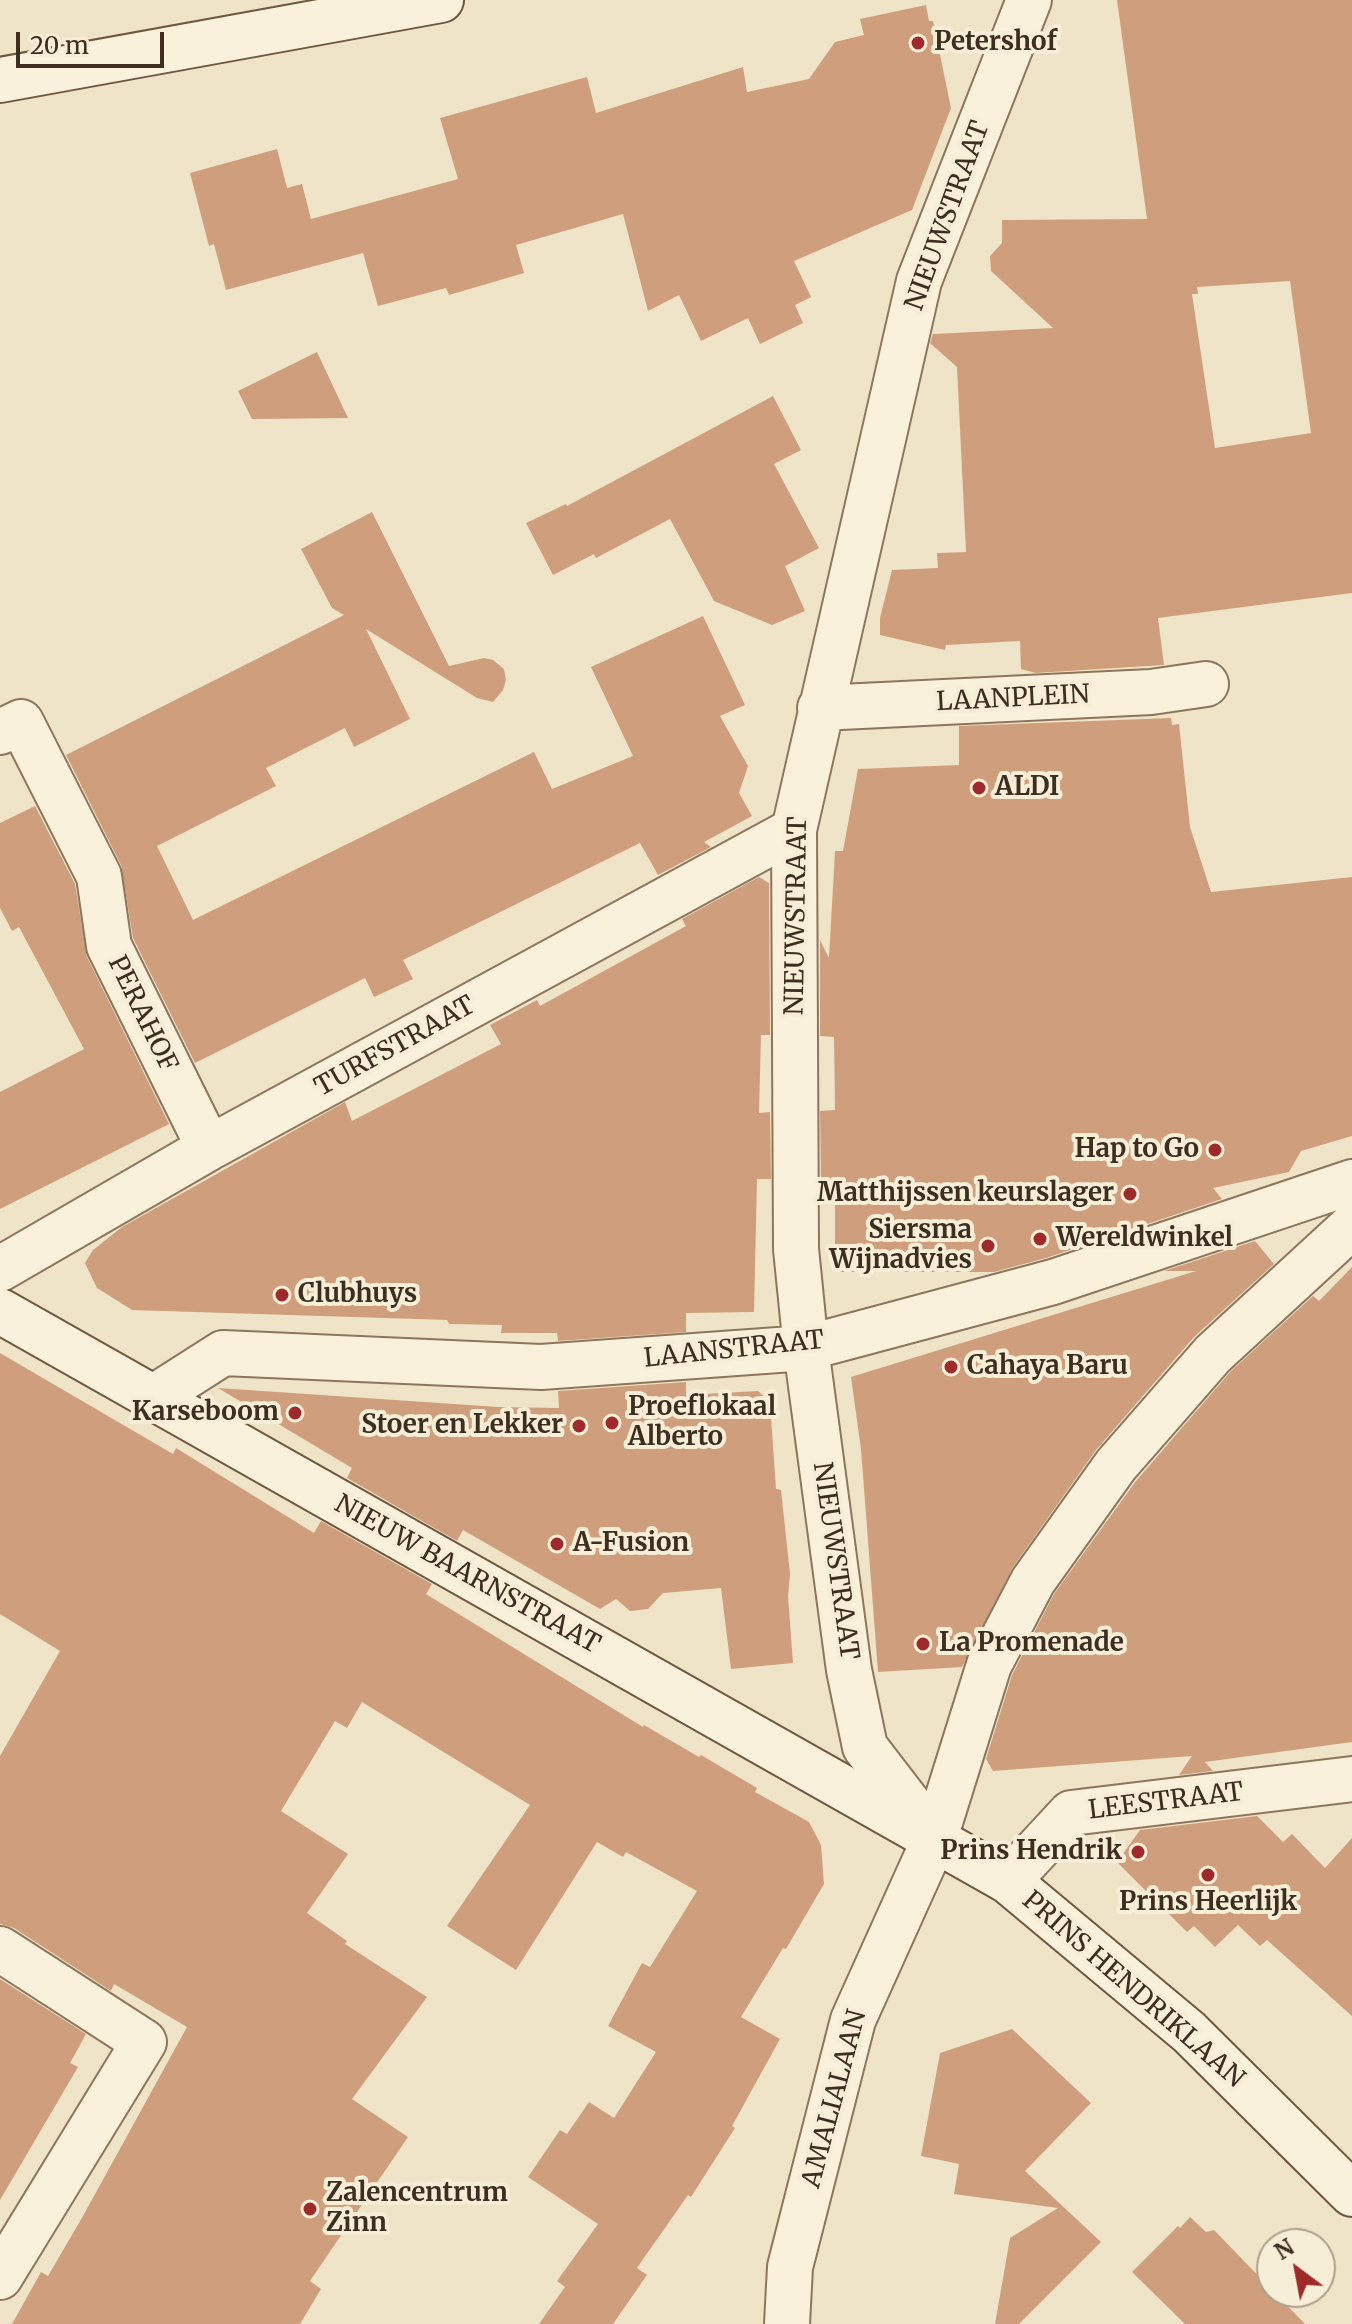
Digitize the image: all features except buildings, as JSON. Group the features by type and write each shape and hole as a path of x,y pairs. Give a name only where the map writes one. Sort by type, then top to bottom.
{"street":[{"path":"0,80 441,0"},
{"name":"NIEUWSTRAAT","path":"935,1838 865,1747 849,1670 806,1348 796,1249 794,830 919,281 1029,0"},
{"name":"LAANPLEIN","path":"820,708 1151,692 1206,684"},
{"name":"PERAHOF","path":"0,732 21,722 99,876 109,946 209,1148"},
{"name":"TURFSTRAAT","path":"0,1269 209,1148 794,830"},
{"name":"LAANSTRAAT","path":"154,1397 223,1353 541,1367 806,1348 1053,1282 1352,1182"},
{"name":"AMALIALAAN","path":"787,2324 790,2267 853,2020 935,1838 989,1665 1033,1581 1116,1465 1213,1354 1352,1226"},
{"name":"NIEUW BAARNSTRAAT","path":"0,1311 935,1838"},
{"name":"LEESTRAAT","path":"1008,1881 1071,1813 1352,1779"},
{"name":"PRINS HENDRIKLAAN","path":"935,1838 1008,1881 1189,2032 1352,2194"},
{"path":"0,1949 144,2042 1,2273"}],"place":[{"name":"Petershof","path":"918,43"},
{"name":"ALDI","path":"979,788"},
{"name":"Hap to Go","path":"1215,1150"},
{"name":"Matthijssen keurslager","path":"1130,1194"},
{"name":"Wereldwinkel","path":"1040,1239"},
{"name":"Siersma Wijnadvies","path":"988,1246"},
{"name":"Clubhuys","path":"282,1295"},
{"name":"Cahaya Baru","path":"951,1367"},
{"name":"Karseboom","path":"295,1413"},
{"name":"Proeflokaal Alberto","path":"612,1423"},
{"name":"Stoer en Lekker","path":"579,1426"},
{"name":"A-Fusion","path":"557,1544"},
{"name":"La Promenade","path":"923,1644"},
{"name":"Prins Hendrik","path":"1138,1852"},
{"name":"Prins Heerlijk","path":"1208,1875"},
{"name":"Zalencentrum Zinn","path":"310,2209"}]}
